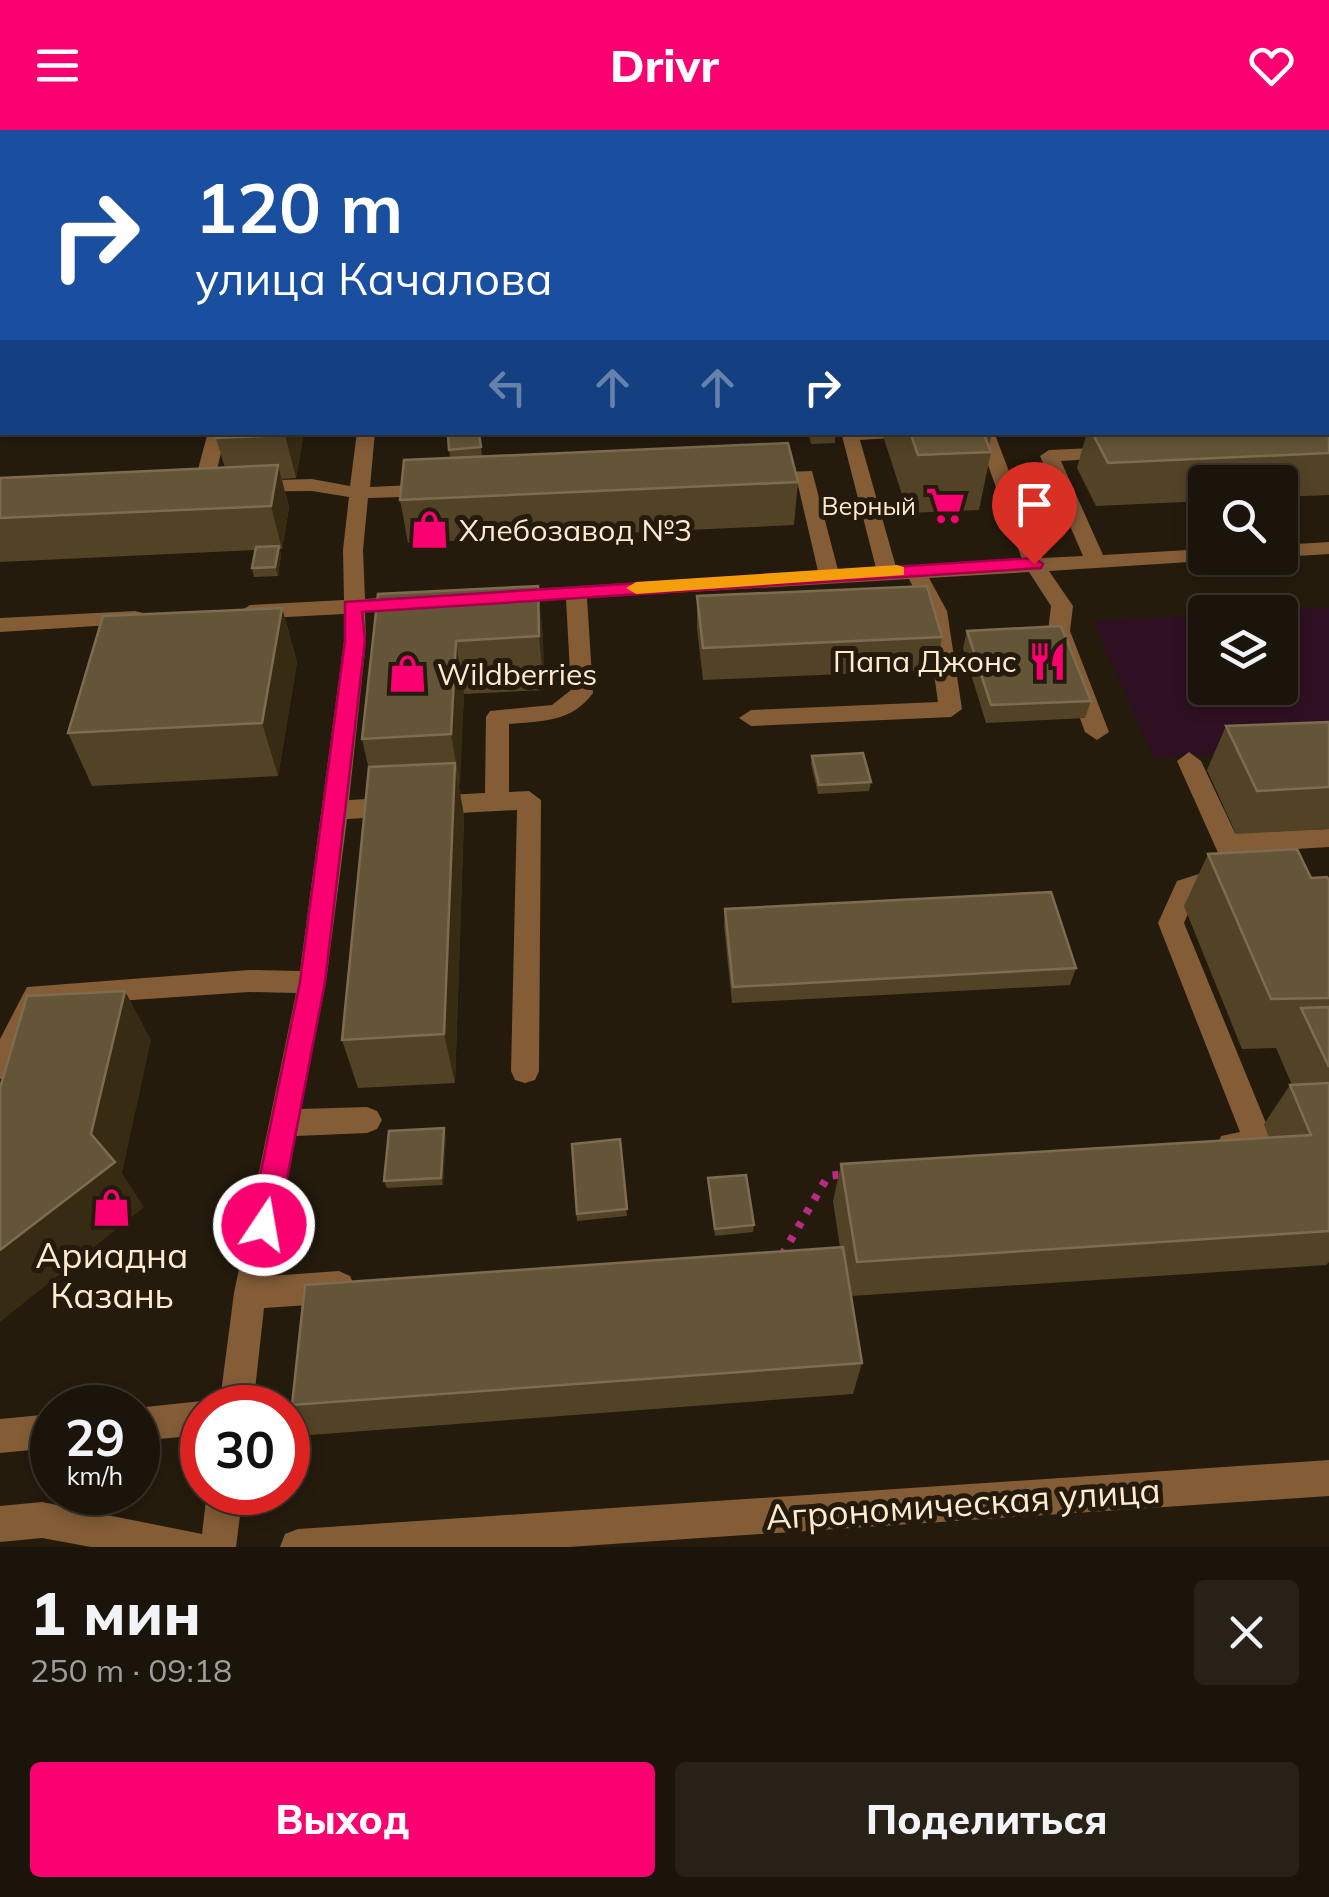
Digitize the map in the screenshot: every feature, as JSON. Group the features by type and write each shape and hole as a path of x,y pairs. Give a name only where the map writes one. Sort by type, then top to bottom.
{"street":[{"path":"215,435 194,488 312,485 357,492 454,489"},
{"path":"239,1385 250,1293 312,982 336,810 355,641 352,606 357,492 366,435"},
{"path":"850,435 887,572"},
{"path":"986,435 1034,564 1062,606 1060,631 1097,732"},
{"path":"1095,560 1049,456 1129,453"},
{"path":"746,477 804,475 829,576"},
{"path":"1298,550 1329,548"},
{"path":"483,598 1188,556"},
{"path":"751,718 951,710 936,611 914,570"},
{"path":"497,801 498,717 558,712 582,693 576,592"},
{"path":"234,612 426,602"},
{"path":"2,630 159,616"},
{"path":"1189,762 1228,843 1250,875 1216,876 1186,888 1171,922 1260,1144 1202,1148"},
{"path":"336,810 529,800 525,1071"},
{"path":"1228,843 1329,838"},
{"path":"0,1066 37,995 249,981 312,982"},
{"path":"284,1123 366,1120"},
{"path":"250,1293 373,1284"},
{"path":"0,1436 30,1434"},
{"name":"Агрономическая улица","path":"298,1547 1329,1478"},
{"path":"218,1547 222,1515"},
{"path":"0,1524 42,1520 190,1547"}],"path":[{"path":"782,1255 828,1176 863,1173"}],"shaded area":[{"path":"1329,608 1329,747 1154,758 1093,621 1188,616 1188,705 1298,705 1298,609"}],"building":[{"path":"217,435 285,435 216,438"},
{"path":"479,435 481,447 449,450 448,436"},
{"path":"911,435 984,435 991,452 918,455"},
{"path":"1094,435 1329,435 1329,453 1108,463"},
{"path":"788,443 798,482 400,500 404,460"},
{"path":"278,465 271,506 0,518 0,478"},
{"path":"279,546 275,567 252,568 256,547"},
{"path":"538,586 539,636 456,641 451,734 362,739 378,594"},
{"path":"927,586 942,637 703,648 697,596"},
{"path":"282,608 262,723 68,733 103,616"},
{"path":"1061,626 1091,701 991,705 967,631"},
{"path":"1329,722 1329,787 1257,791 1226,726"},
{"path":"863,753 871,782 819,785 812,756"},
{"path":"455,763 444,1034 342,1040 369,767"},
{"path":"1297,849 1311,878 1329,880 1329,998 1271,999 1208,854"},
{"path":"1051,892 1076,968 733,987 725,909"},
{"path":"125,991 91,1134 115,1162 0,1250 0,1088 27,996"},
{"path":"1329,1007 1329,1067 1301,1008"},
{"path":"1329,1083 1329,1231 857,1262 841,1164 1311,1135 1290,1085"},
{"path":"444,1128 441,1178 384,1181 389,1131"},
{"path":"620,1139 627,1209 577,1214 572,1144"},
{"path":"746,1175 754,1225 715,1229 708,1178"},
{"path":"843,1247 862,1363 310,1404 310,1385 294,1385 305,1285"}],"slow traffic":[{"path":"636,588 897,571"}],"place":[{"name":"Верный","path":"946,505"},
{"name":"Хлебозавод №3","path":"429,530"},
{"name":"Папа Джонс","path":"1047,661"},
{"name":"Wildberries","path":"407,674"},
{"name":"Ариадна Казань","path":"112,1208"}],"route":[{"path":"264,1225 323,907 355,641 352,606 1034,564"}]}
